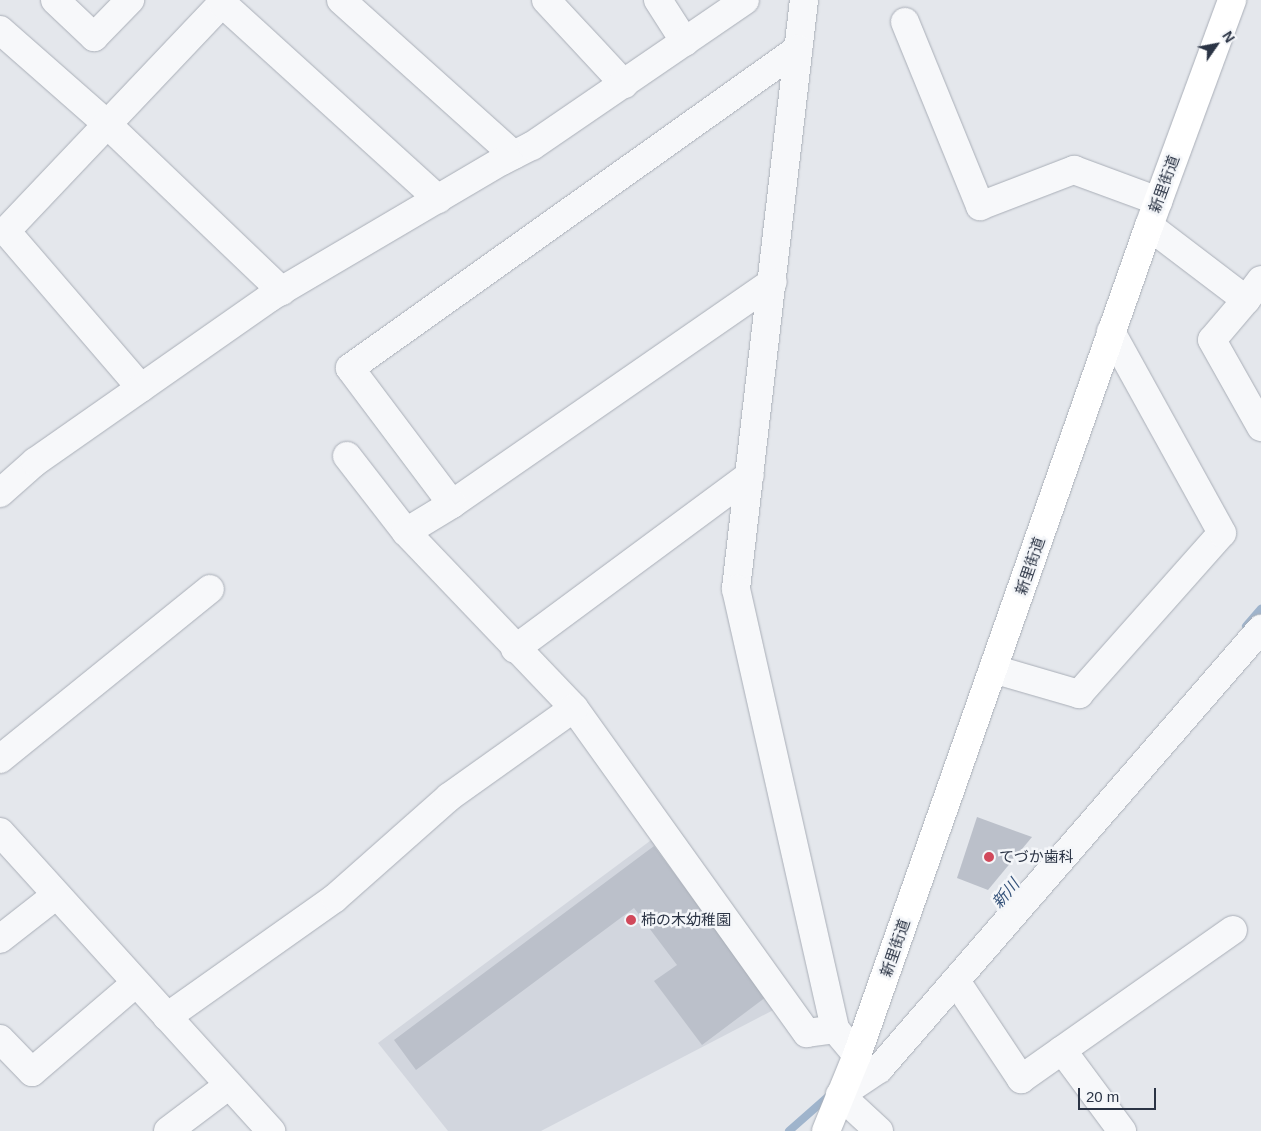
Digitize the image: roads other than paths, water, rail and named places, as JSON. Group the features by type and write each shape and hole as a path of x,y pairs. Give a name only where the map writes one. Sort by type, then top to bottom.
{"main road":[{"name":"新里街道","path":"826,1131 858,1055 1149,226 1232,0"}],"street":[{"path":"55,0 94,37 130,0"},
{"path":"341,0 514,155"},
{"path":"546,0 624,84"},
{"path":"658,0 685,42"},
{"path":"3,485 282,291 438,198 532,146 745,0"},
{"path":"804,0 736,589 835,1029 858,1055"},
{"path":"141,388 6,232 222,3 438,198"},
{"path":"905,22 980,206 1074,170 1158,201"},
{"path":"0,30 107,124 282,291"},
{"path":"452,504 350,368 798,49"},
{"path":"1149,226 1253,290 1212,340 1261,427"},
{"path":"406,532 452,504 772,282"},
{"path":"993,669 1079,694 1222,533 1112,332"},
{"path":"347,456 406,532 515,649 574,708 806,1033 835,1029"},
{"path":"515,649 750,475"},
{"path":"0,759 210,589"},
{"path":"880,1131 840,1095 879,1069 1261,629"},
{"path":"167,1017 335,898 449,796 574,708"},
{"path":"0,832 271,1131"},
{"path":"0,938 56,896"},
{"path":"956,981 1021,1079 1232,930"},
{"path":"0,1039 32,1072 136,983"},
{"path":"1062,1050 1122,1131"},
{"path":"168,1131 230,1085"}],"waterway":[{"name":"新川","path":"1246,626 1261,609"},
{"name":"新川","path":"789,1131 831,1094"}],"place":[{"name":"てづか歯科","path":"989,857"},
{"name":"柿の木幼稚園","path":"631,920"}]}
